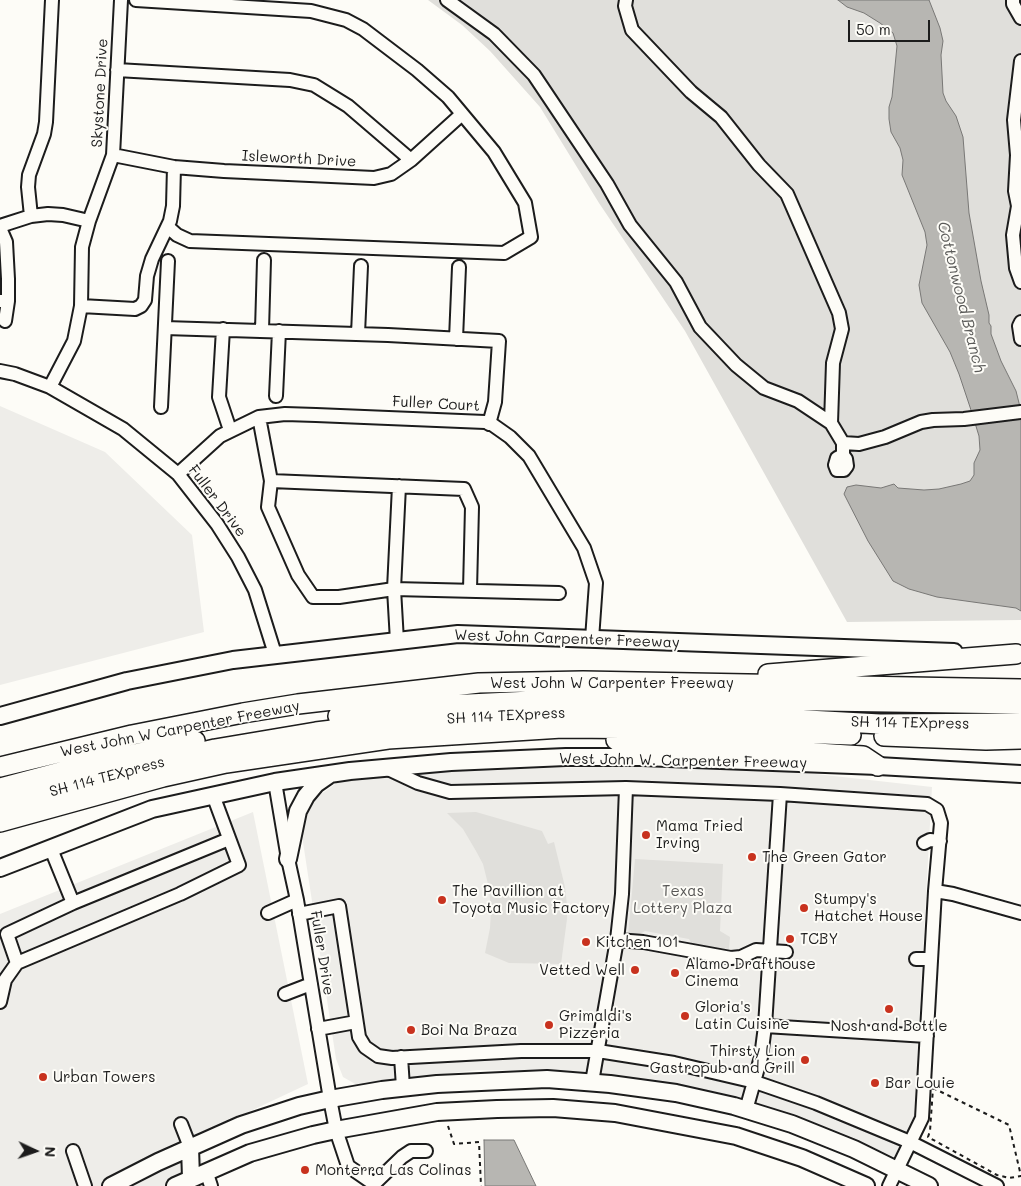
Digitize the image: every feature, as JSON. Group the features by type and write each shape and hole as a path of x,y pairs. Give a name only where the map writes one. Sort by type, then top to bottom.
{"highway":[{"path":"660,682 1019,654"},
{"name":"West John W Carpenter Freeway","path":"0,767 120,738 244,712 479,683 583,680 1021,688"},
{"name":"SH 114 TEXpress","path":"0,788 102,761 213,737 406,707 485,702 625,698 1021,704"},
{"name":"SH 114 TEXpress","path":"0,806 104,775 215,749 316,732 408,721 553,713 716,715 880,724 1021,723"},
{"path":"541,728 563,737 864,756 878,766"},
{"path":"0,822 59,804 226,763 388,739 541,728 681,729 986,740 1021,739"},
{"path":"0,755 101,732 120,738"},
{"path":"0,832 31,821 59,804"}],"main road":[{"name":"West John Carpenter Freeway","path":"0,716 127,681 233,660 458,634 1019,654"},
{"name":"West John W. Carpenter Freeway","path":"0,868 152,809 213,795 275,782 330,774 471,760 642,757 878,766 1021,774"},
{"path":"288,859 298,811 306,796 316,784 330,774"},
{"path":"111,1186 190,1147 241,1125 299,1106 330,1099 437,1084 547,1078 676,1093 746,1110 792,1124 854,1149 930,1186"},
{"path":"175,1186 209,1179 250,1153 336,1130 437,1112 554,1108 615,1113 736,1136 802,1158 866,1186"},
{"path":"736,1136 746,1110"},
{"path":"190,1147 209,1179"},
{"path":"190,1147 192,1182"}],"street":[{"path":"31,216 28,187 29,175 44,134 46,122 52,0"},
{"name":"Skystone Drive","path":"50,387 74,341 81,306 82,247 89,221 113,155 121,0"},
{"path":"136,0 311,11 346,20 363,29 417,70 448,97 494,152 525,203 532,237 504,253 190,241 168,228"},
{"path":"447,0 494,34 534,75 607,184 630,225 676,282 700,327 736,365 764,388 798,401 831,423"},
{"path":"626,0 624,6 632,30 691,92 721,117 759,165 787,194 839,313 842,329 833,363 831,423 843,449 885,437 921,422 1021,412"},
{"path":"1013,0 1013,4 1021,18"},
{"path":"1021,61 1014,120 1017,155 1015,191 1018,206 1013,235 1016,268 1021,282"},
{"path":"117,70 290,80 314,85 348,106 411,160"},
{"name":"Isleworth Drive","path":"113,155 174,167 374,178 391,174 411,160 462,114"},
{"path":"81,306 135,308 141,306 145,300 147,276 152,259 168,228 173,206 174,167"},
{"path":"4,321 8,258 6,242 0,227 31,216 63,215 89,221"},
{"path":"262,330 264,260"},
{"path":"161,407 168,261"},
{"path":"358,334 361,266"},
{"path":"456,339 459,267"},
{"path":"1021,322 1019,326 1021,339"},
{"path":"165,328 262,330 498,341 495,402 489,424"},
{"path":"223,330 219,397 230,430"},
{"path":"276,396 279,332"},
{"name":"Fuller Drive","path":"0,371 15,374 50,387 123,429 178,474 217,524 238,557 255,590 275,654"},
{"name":"Fuller Court","path":"178,474 220,436 260,417 308,414 485,422 510,437 529,456 584,548 596,583 592,639"},
{"path":"260,417 271,480 268,507 298,575 313,597 339,597 394,589 559,593"},
{"path":"271,480 464,489 472,507 470,590"},
{"path":"397,641 394,589 399,486"},
{"path":"386,768 418,783 450,792 626,788 780,794 927,804 937,810 941,824 930,840 935,891 922,1118 888,1186"},
{"name":"Fuller Drive","path":"275,782 336,1130 348,1166 370,1184"},
{"path":"592,1082 617,940 622,894 626,788"},
{"path":"746,1110 761,1057 765,1026 770,951 784,834 780,794"},
{"path":"0,1002 5,980 17,963 180,894 239,865 213,795"},
{"path":"17,963 7,934 73,903 229,839"},
{"path":"51,849 73,903"},
{"path":"935,891 953,894 1021,913"},
{"path":"268,914 297,900"},
{"path":"299,914 339,906 359,1037 366,1047 378,1056 392,1058 521,1051 598,1051 674,1063 755,1082 816,1103 910,1142 997,1186"},
{"path":"617,940 644,942 731,958 741,957 756,950 786,952"},
{"path":"916,959 931,959"},
{"path":"285,994 311,984"},
{"path":"318,1029 356,1022"},
{"path":"765,1026 927,1036"},
{"path":"401,1057 403,1088"},
{"path":"181,1124 190,1147"},
{"path":"73,1151 85,1186"},
{"path":"370,1184 411,1151 426,1151"}],"path":[{"path":"934,1088 1009,1125 1021,1176 1009,1178 997,1175 928,1137 934,1088"},
{"path":"447,1123 454,1144 479,1142 481,1186"}],"shaded area":[{"path":"0,406 105,452 192,535 204,632 0,685"},
{"path":"636,766 798,772 932,787 914,1116 899,1159 812,1122 732,1096 698,1088 611,1075 572,1071 478,1070 357,1085 343,1077 336,1059 301,829 304,815 310,802 341,780 458,770"},
{"path":"253,812 308,1084 193,1138 212,1186 0,1186 0,914"}],"green space":[{"path":"428,0 1021,0 1021,620 847,622 685,331 599,203 540,107 490,51 462,25"},
{"path":"476,812 542,831 548,844 554,842 565,887 567,905 561,964 509,963 485,953 491,911 489,888 483,864 463,829 447,813"},
{"name":"Texas Lottery Plaza","path":"635,859 723,864 720,931 730,937 729,949 692,944 689,939 645,931 638,935 628,935"}],"water":[{"name":"Cottonwood Branch","path":"838,0 929,0 940,28 943,41 941,55 943,93 956,116 963,137 969,213 991,334 1001,361 1016,391 1021,411 1021,611 1016,608 937,597 909,589 893,581 868,541 844,494 847,487 856,485 881,488 894,484 898,488 924,490 961,484 970,481 974,475 974,463 980,450 979,436 959,374 950,352 922,303 919,285 927,245 925,232 902,175 903,160 900,148 891,132 889,119 897,46 893,33 864,13 847,7"},
{"path":"484,1140 514,1140 536,1186 485,1186"}],"place":[{"name":"Mama Tried Irving","path":"646,835"},
{"name":"The Green Gator","path":"752,857"},
{"name":"The Pavillion at Toyota Music Factory","path":"442,900"},
{"name":"Stumpy's Hatchet House","path":"804,908"},
{"name":"TCBY","path":"790,939"},
{"name":"Kitchen 101","path":"586,942"},
{"name":"Vetted Well","path":"635,970"},
{"name":"Alamo Drafthouse Cinema","path":"675,973"},
{"name":"Nosh and Bottle","path":"889,1009"},
{"name":"Gloria's Latin Cuisine","path":"685,1016"},
{"name":"Grimaldi's Pizzeria","path":"549,1025"},
{"name":"Boi Na Braza","path":"411,1030"},
{"name":"Thirsty Lion Gastropub and Grill","path":"805,1060"},
{"name":"Urban Towers","path":"43,1077"},
{"name":"Bar Louie","path":"875,1083"},
{"name":"Monterra Las Colinas","path":"305,1170"}]}
